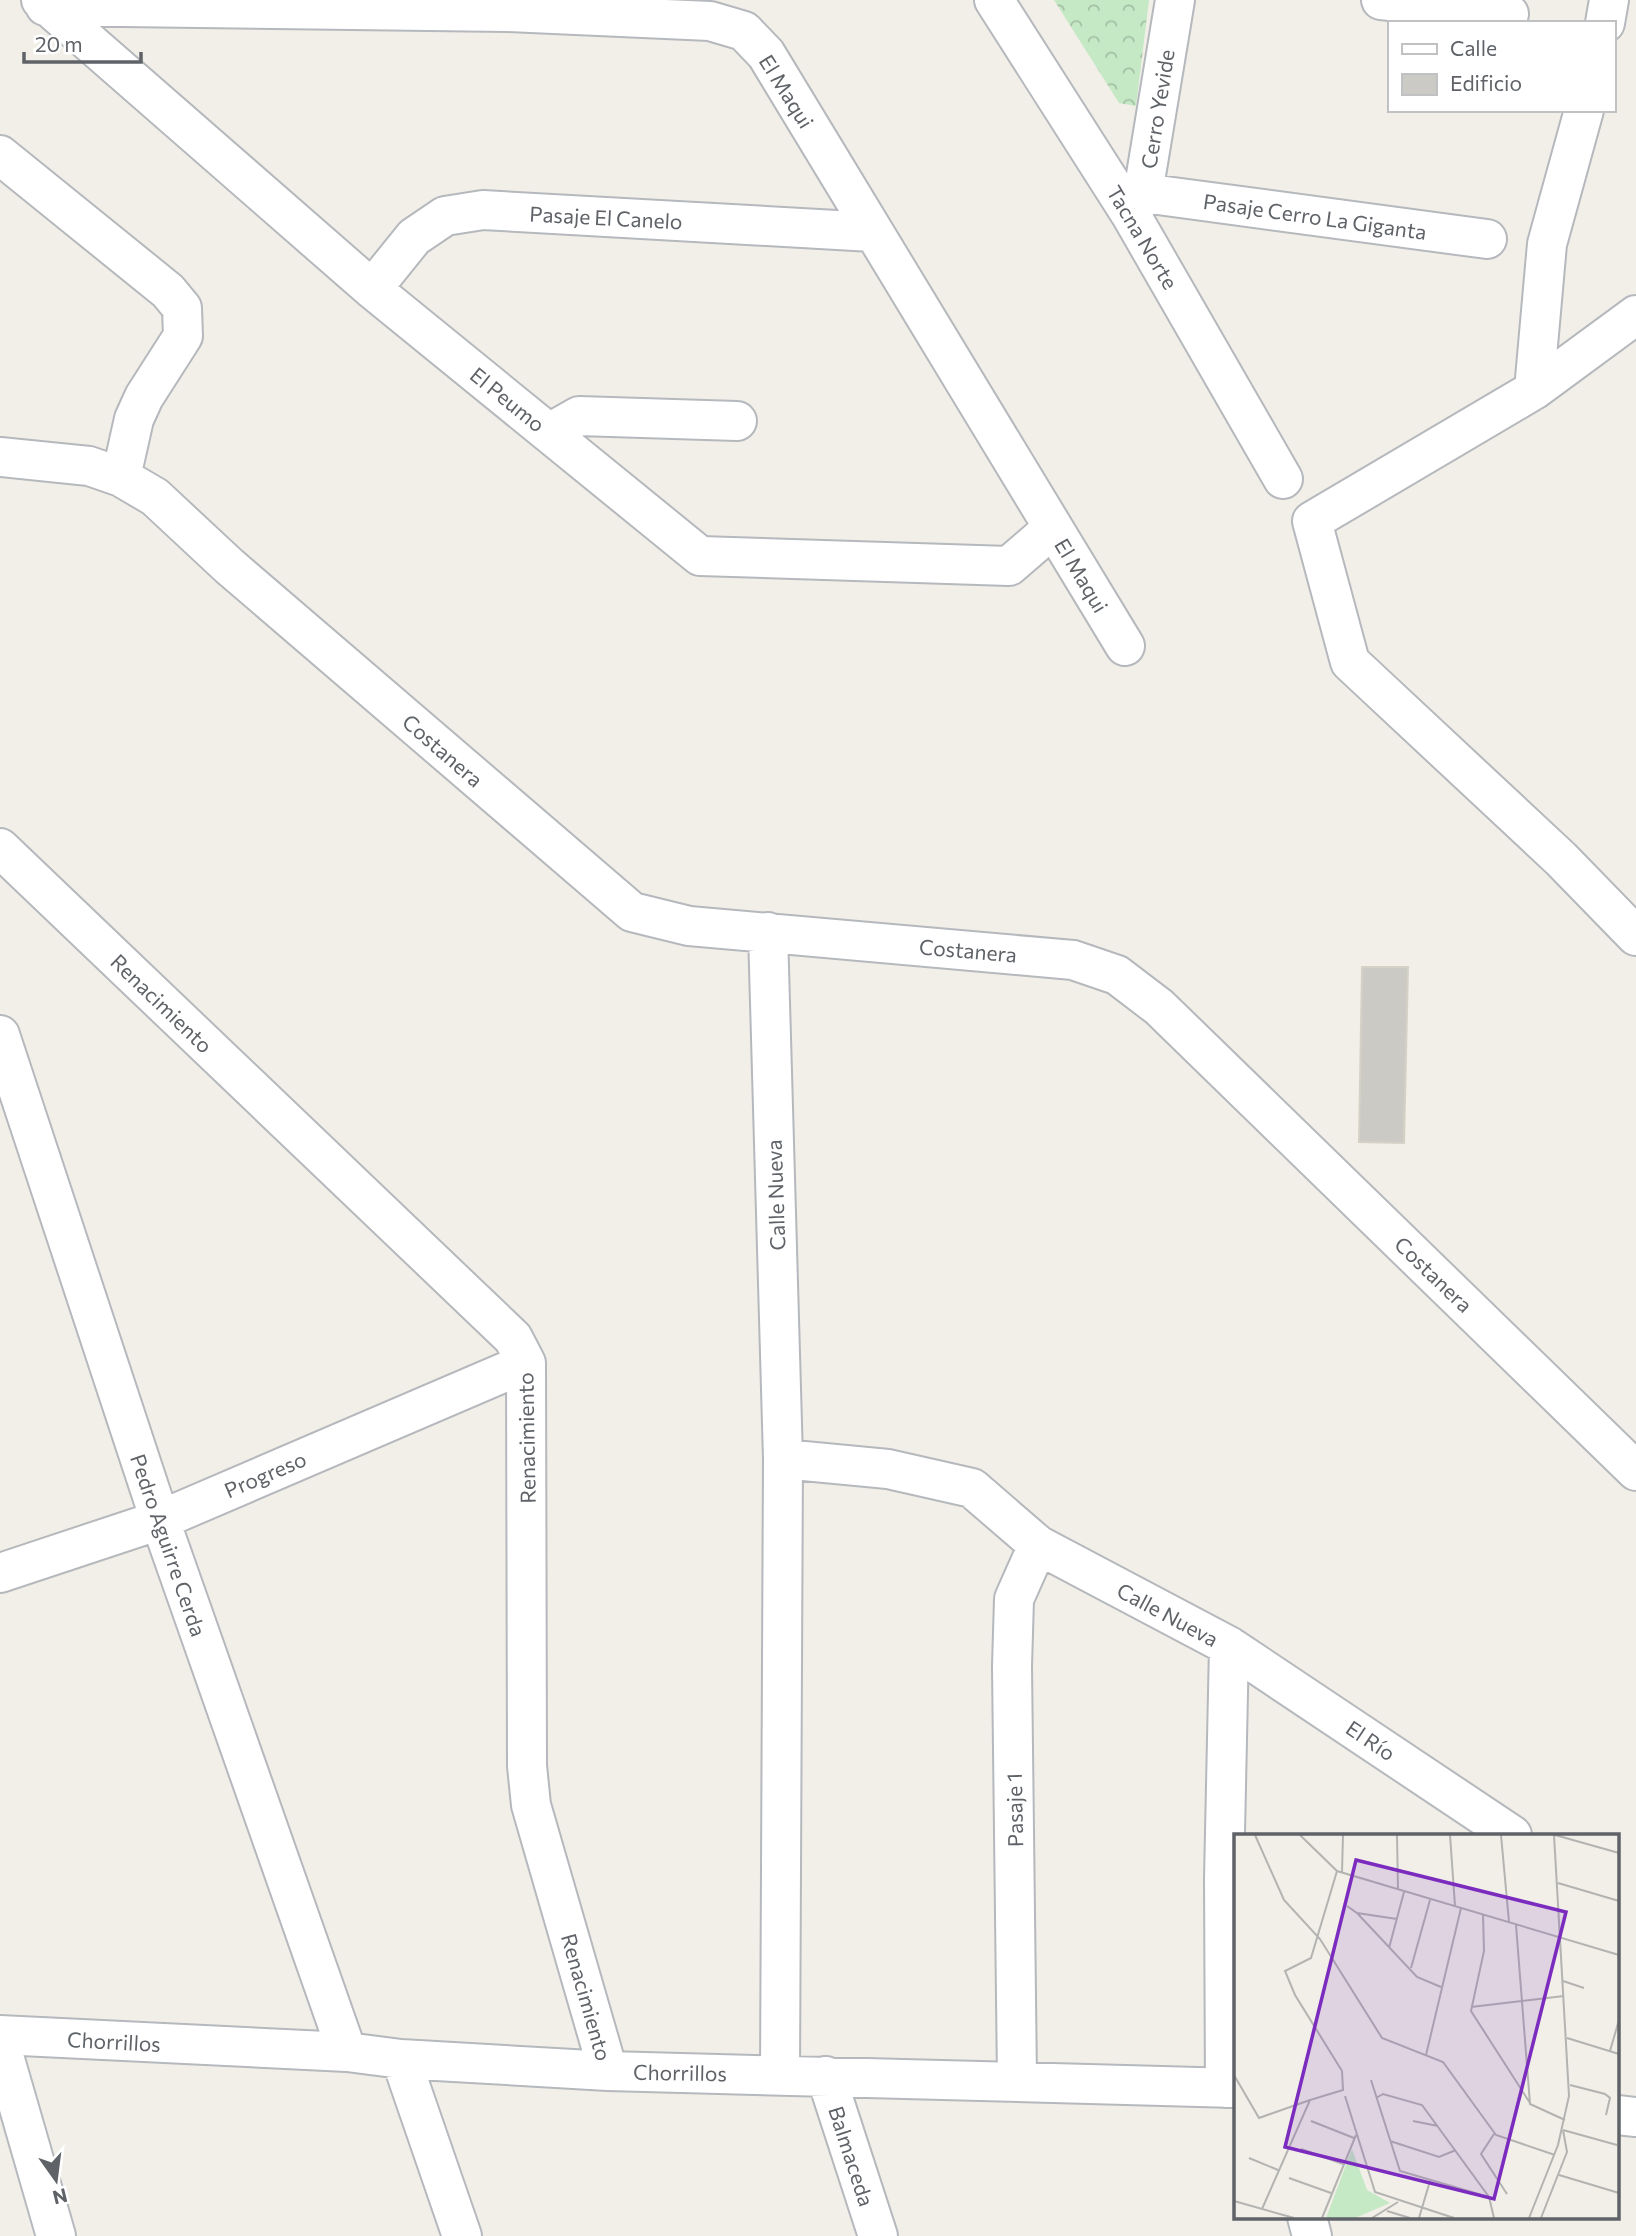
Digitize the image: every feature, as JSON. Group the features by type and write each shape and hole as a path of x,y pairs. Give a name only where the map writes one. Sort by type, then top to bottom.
{"street":[{"name":"Tacna Norte","path":"994,0 1137,204 1283,479"},
{"name":"Cerro Yevide","path":"1137,204 1175,0"},
{"path":"1381,0 1509,14"},
{"path":"1605,21 1609,0"},
{"name":"El Maqui","path":"43,3 508,6 710,21 744,31 766,54 1125,646"},
{"name":"El Peumo","path":"43,3 372,289 700,556 1009,566 1053,528"},
{"path":"1534,390 1547,244 1583,112"},
{"path":"0,155 168,291 182,308 183,336 144,397 134,419 121,477"},
{"name":"Pasaje Cerro La Giganta","path":"1137,204 1487,239"},
{"name":"Pasaje El Canelo","path":"372,289 414,237 445,216 482,210 872,232"},
{"path":"1636,315 1534,390 1312,521 1350,662 1561,859 1636,936"},
{"path":"549,433 579,416 737,421"},
{"name":"Costanera","path":"0,457 89,466 121,477 155,497 229,566 632,912 689,926 1073,960 1117,975 1159,1007 1636,1471"},
{"name":"Renacimiento","path":"0,848 513,1338 526,1363 527,1766 531,1805 608,2071"},
{"name":"Calle Nueva","path":"768,932 783,1459 780,2074"},
{"name":"Pedro Aguirre Cerda","path":"0,1035 160,1520 347,2052"},
{"name":"Progreso","path":"0,1573 160,1520 526,1363"},
{"name":"Calle Nueva","path":"783,1459 888,1469 972,1488 1038,1545 1229,1646 1230,2088"},
{"name":"Pasaje 1","path":"1017,2080 1012,1666 1014,1599 1038,1545"},
{"name":"El Río","path":"1229,1646 1511,1834"},
{"name":"Chorrillos","path":"0,2035 347,2052 401,2059 608,2071 1017,2080 1230,2088"},
{"path":"0,2042 56,2236"},
{"path":"401,2059 462,2236"},
{"name":"Balmaceda","path":"826,2076 878,2236"},
{"path":"1618,2115 1636,2117"},
{"path":"1307,2218 1312,2236"}],"green space":[{"path":"1054,0 1149,0 1136,106 1119,103"}],"building":[{"path":"1362,967 1408,967 1404,1143 1359,1142"}]}
